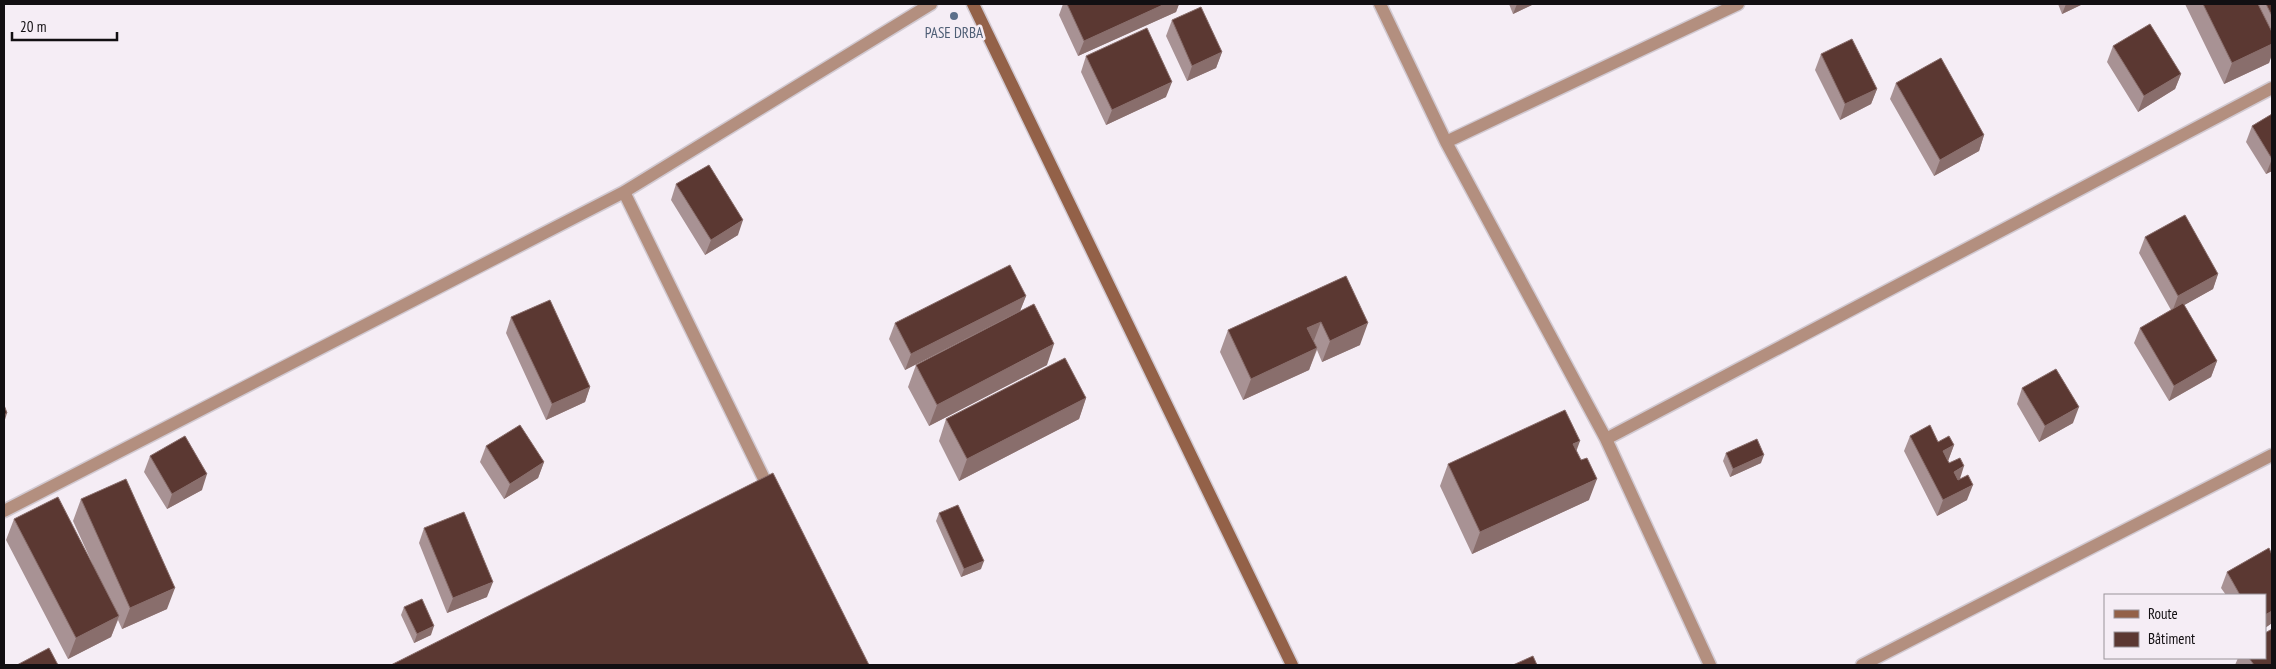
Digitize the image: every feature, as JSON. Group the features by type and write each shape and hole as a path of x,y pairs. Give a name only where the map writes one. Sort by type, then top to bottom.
{"street":[{"path":"4,511 624,192 931,4"},
{"path":"973,4 1292,665"},
{"path":"1380,4 1446,142 1606,439 1710,665"},
{"path":"1446,142 1738,4"},
{"path":"1606,439 2272,88"},
{"path":"624,192 762,484 775,500"},
{"path":"1862,665 2272,455"}],"building":[{"path":"1067,4 1165,4 1084,41"},
{"path":"2203,4 2258,4 2272,32 2272,44 2232,63"},
{"path":"2266,4 2272,4 2272,16"},
{"path":"1201,7 1222,52 1192,66 1172,20"},
{"path":"2150,24 2181,74 2144,96 2113,46"},
{"path":"1147,28 1172,82 1112,110 1086,56"},
{"path":"1852,39 1877,89 1845,104 1821,54"},
{"path":"1941,58 1984,135 1940,160 1896,83"},
{"path":"2272,114 2272,159 2252,126"},
{"path":"709,165 743,220 711,240 676,184"},
{"path":"2185,215 2218,274 2178,296 2145,237"},
{"path":"1010,265 1026,296 911,354 895,323"},
{"path":"1346,276 1368,323 1330,341 1321,322 1307,328 1317,348 1251,379 1228,330"},
{"path":"550,300 590,387 552,404 511,317"},
{"path":"2183,303 2217,361 2174,386 2140,328"},
{"path":"1034,304 1054,344 937,405 916,365"},
{"path":"1065,358 1086,398 967,459 946,419"},
{"path":"2056,369 2079,407 2045,426 2022,388"},
{"path":"1565,410 1580,441 1573,444 1581,460 1587,458 1597,479 1480,532 1448,464"},
{"path":"520,425 544,462 510,484 486,446"},
{"path":"1930,425 1938,442 1949,436 1954,445 1943,451 1949,463 1960,458 1964,466 1954,472 1958,480 1968,475 1973,485 1943,500 1910,436"},
{"path":"185,436 207,474 172,494 150,456"},
{"path":"1757,439 1764,455 1733,469 1726,453"},
{"path":"773,473 869,665 391,665"},
{"path":"126,479 175,588 130,608 81,499"},
{"path":"58,497 119,616 76,638 14,519"},
{"path":"958,505 984,561 964,569 939,513"},
{"path":"464,512 493,582 453,598 424,528"},
{"path":"2269,548 2272,555 2272,611 2266,614 2266,594 2239,594 2227,572"},
{"path":"422,599 434,626 417,634 404,607"},
{"path":"2272,629 2272,665 2254,665 2250,659 2266,659 2266,632"},
{"path":"49,648 58,665 17,665"},
{"path":"1533,656 1537,665 1513,665"}],"place":[{"name":"PASE DRBA","path":"954,16"}]}
